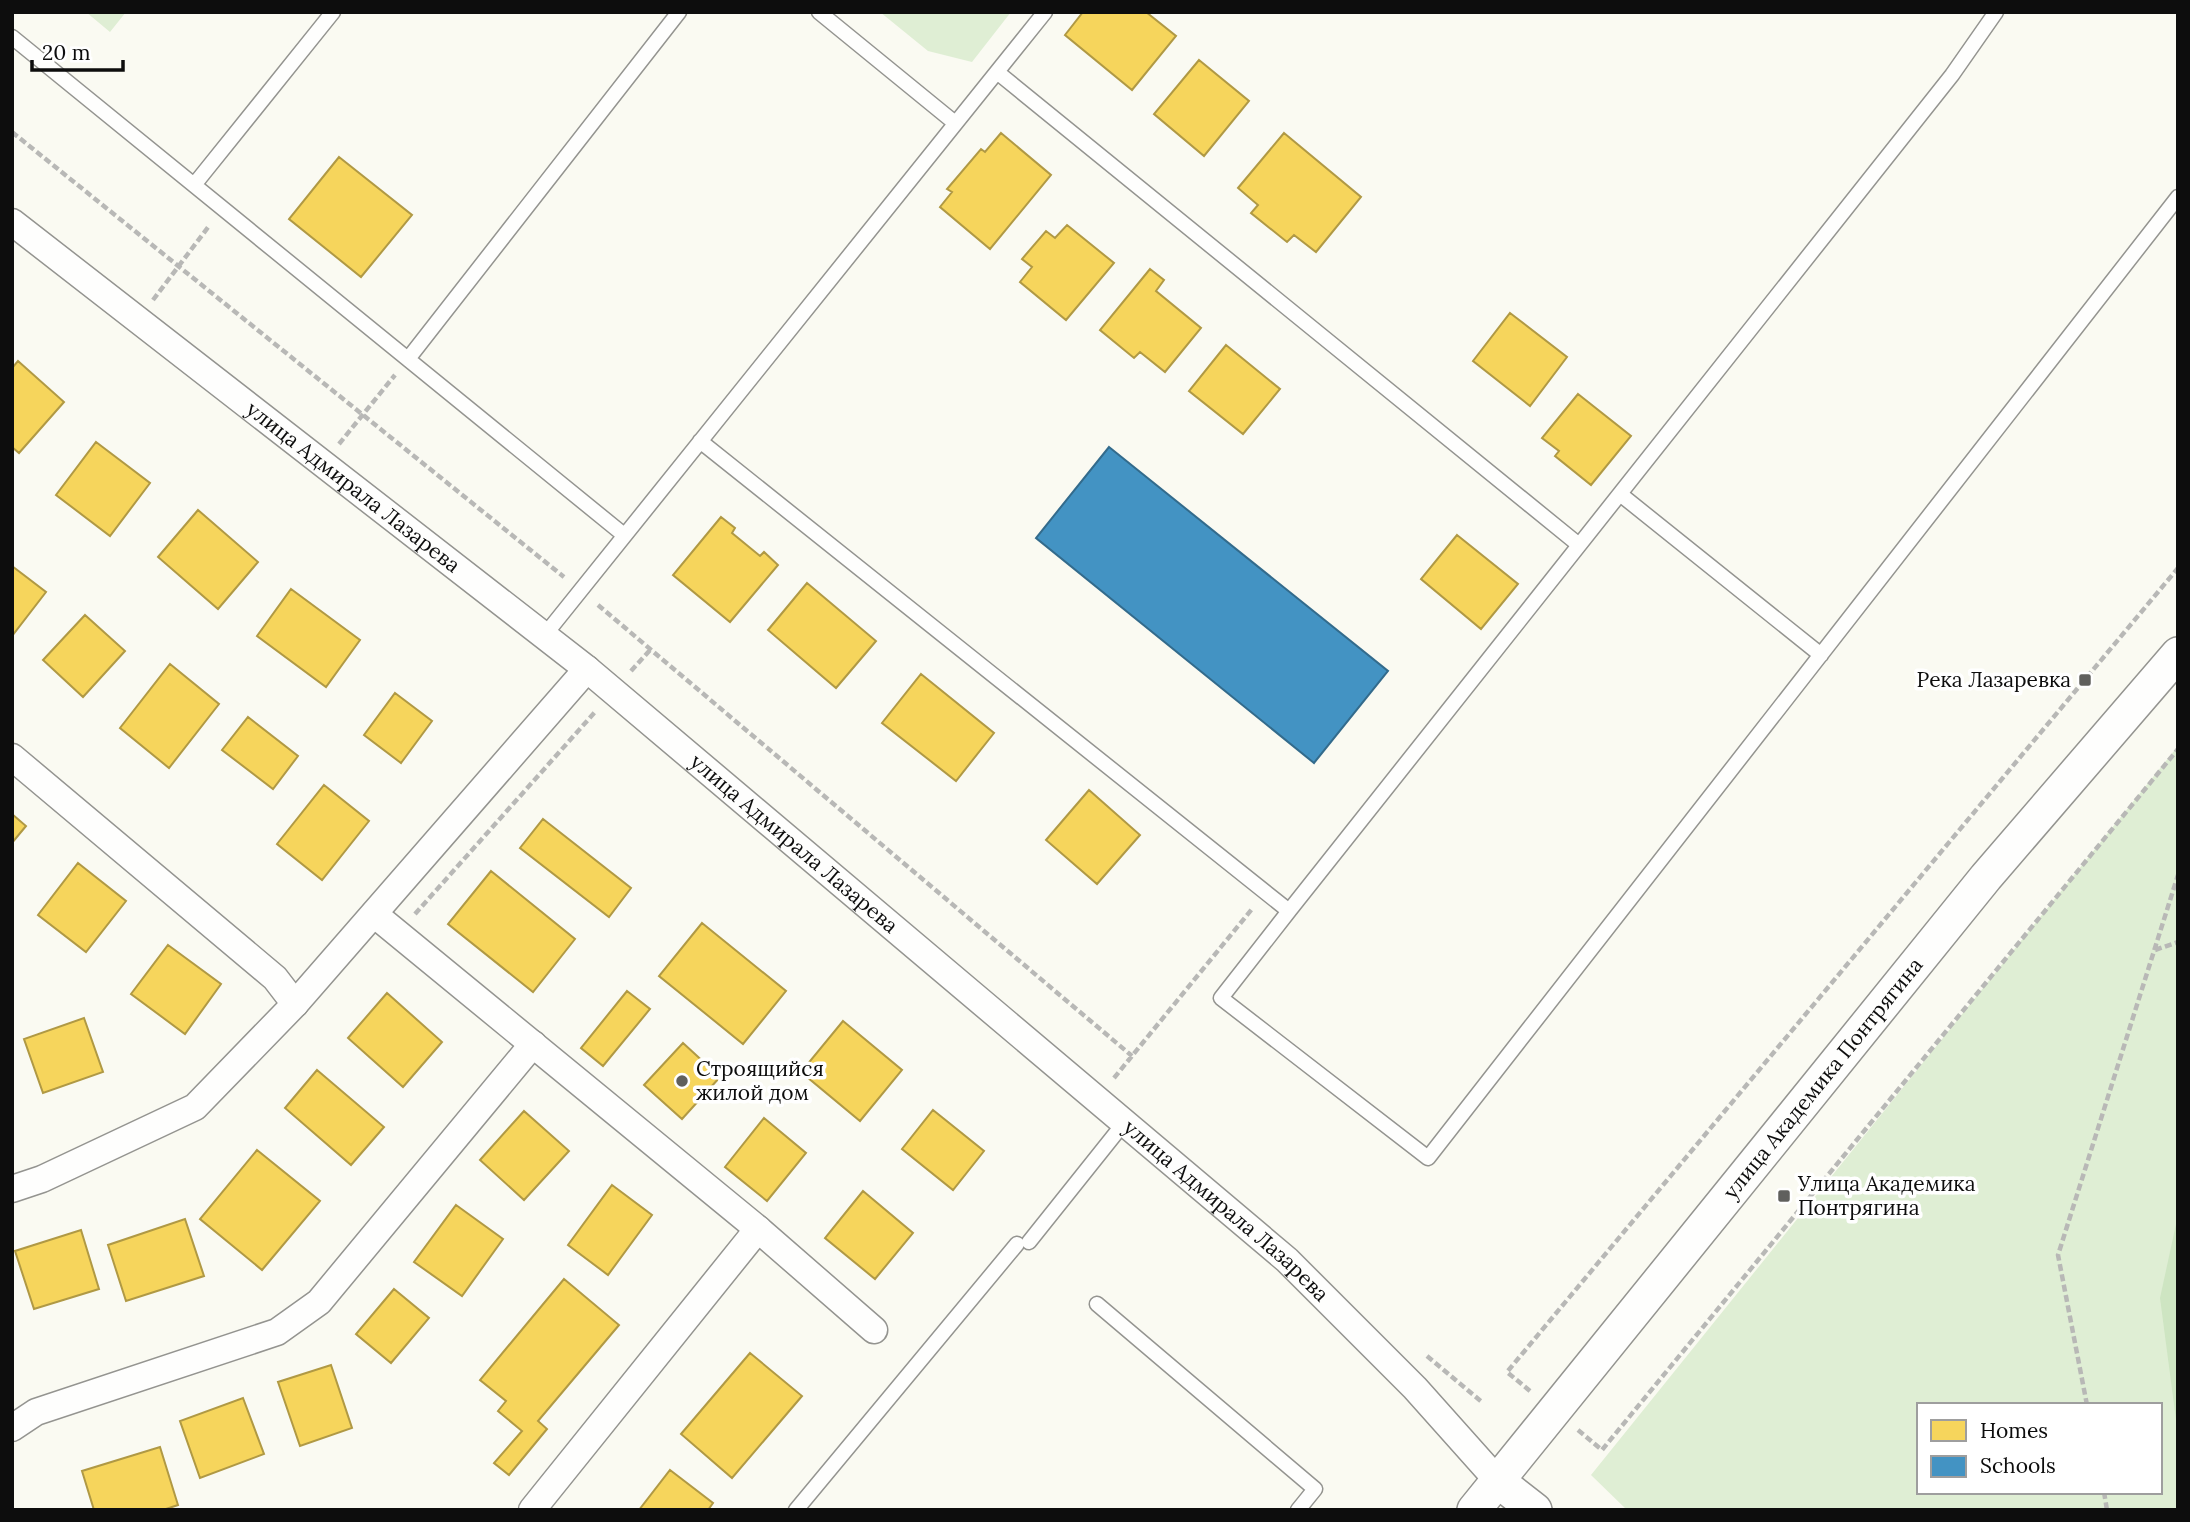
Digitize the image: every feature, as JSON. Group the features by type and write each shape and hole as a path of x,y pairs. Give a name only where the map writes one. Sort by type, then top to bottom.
{"street":[{"name":"улица Адмирала Лазарева","path":"12,222 587,668 1287,1260 1415,1388 1498,1481 1535,1510"},
{"name":"улица Академика Понтрягина","path":"1474,1510 1986,877 2178,654"},
{"path":"12,1189 42,1179 195,1107 295,1004 587,668"},
{"path":"12,757 275,978 295,1004"},
{"path":"374,914 758,1229 874,1330"},
{"path":"12,1428 36,1412 277,1332 319,1302 533,1044"},
{"path":"532,1510 758,1229"}],"lane":[{"path":"194,185 333,12"},
{"path":"408,359 679,12"},
{"path":"818,12 955,123"},
{"path":"544,636 1045,12"},
{"path":"1996,12 1952,75 1221,998 1428,1158 2178,197"},
{"path":"12,37 624,536"},
{"path":"997,72 1579,545"},
{"path":"700,441 1289,911"},
{"path":"1620,494 1821,655"},
{"path":"796,1510 1124,1123"},
{"path":"1097,1304 1315,1489 1298,1510"}],"path":[{"path":"138,320 223,208"},
{"path":"324,464 408,359"},
{"path":"2178,568 1507,1372 1602,1450 2178,749"},
{"path":"2087,1403 2058,1255 2178,875"},
{"path":"1107,1086 1266,892"},
{"path":"2154,951 2178,942"},
{"path":"1418,1348 1482,1402"}],"green space":[{"path":"86,12 126,12 110,32"},
{"path":"880,12 1011,12 972,62 928,51"},
{"path":"2178,746 2178,1510 1627,1510 1591,1475"},
{"path":"2178,1215 2178,1435 2160,1298"}],"building: Homes":[{"path":"1083,12 1146,12 1176,36 1132,90 1065,35"},
{"path":"1199,60 1249,101 1204,156 1154,114"},
{"path":"1001,133 1051,175 990,249 940,207 952,192 947,189 981,149 985,152"},
{"path":"1284,133 1361,197 1316,252 1294,235 1287,242 1251,213 1258,205 1238,188"},
{"path":"339,157 412,215 361,277 289,219"},
{"path":"1067,225 1114,263 1066,320 1020,282 1032,267 1022,259 1046,231 1055,238"},
{"path":"1150,269 1164,280 1156,291 1201,328 1165,372 1140,352 1134,358 1100,330"},
{"path":"1510,313 1567,357 1530,406 1473,361"},
{"path":"1226,345 1280,389 1243,434 1189,391"},
{"path":"18,361 64,402 19,453 12,447 12,368"},
{"path":"1578,394 1631,436 1591,485 1555,456 1559,451 1542,438"},
{"path":"96,442 150,483 110,536 56,495"},
{"path":"198,510 258,562 218,609 158,557"},
{"path":"721,517 735,528 732,533 760,556 764,552 778,565 730,622 673,575"},
{"path":"1457,535 1518,584 1481,629 1421,579"},
{"path":"12,566 46,592 12,636"},
{"path":"807,583 876,641 836,688 768,630"},
{"path":"291,589 360,640 326,687 257,636"},
{"path":"85,615 125,651 83,697 43,660"},
{"path":"170,664 219,704 169,768 120,728"},
{"path":"921,674 994,733 956,781 882,723"},
{"path":"395,693 432,721 401,763 364,735"},
{"path":"248,717 298,756 273,789 222,750"},
{"path":"324,785 369,821 322,880 277,844"},
{"path":"1089,790 1140,835 1097,884 1046,840"},
{"path":"12,814 26,826 12,843"},
{"path":"543,819 631,888 609,917 520,848"},
{"path":"78,863 126,901 86,952 38,915"},
{"path":"491,871 575,939 533,992 448,924"},
{"path":"702,923 786,991 743,1044 659,976"},
{"path":"168,945 221,984 185,1034 131,994"},
{"path":"627,991 650,1009 603,1066 581,1048"},
{"path":"387,993 442,1042 403,1087 348,1038"},
{"path":"84,1018 103,1072 43,1093 24,1039"},
{"path":"843,1021 902,1070 860,1121 801,1072"},
{"name":"Строящийся жилой дом","path":"683,1043 720,1077 682,1119 644,1085"},
{"path":"317,1070 384,1127 351,1165 285,1108"},
{"path":"933,1110 984,1151 953,1190 902,1149"},
{"path":"524,1111 569,1151 524,1200 480,1160"},
{"path":"764,1118 806,1153 767,1201 725,1167"},
{"path":"257,1150 320,1201 262,1270 200,1219"},
{"path":"612,1185 652,1215 608,1275 568,1245"},
{"path":"863,1191 913,1233 875,1279 825,1238"},
{"path":"456,1205 503,1239 462,1296 414,1262"},
{"path":"185,1219 204,1276 126,1301 108,1245"},
{"path":"81,1230 99,1289 34,1309 15,1251"},
{"path":"564,1279 619,1325 538,1421 547,1429 509,1475 494,1463 522,1431 498,1411 506,1401 480,1380"},
{"path":"394,1289 429,1318 391,1363 356,1334"},
{"path":"750,1353 802,1396 732,1478 681,1434"},
{"path":"331,1365 352,1428 300,1446 278,1382"},
{"path":"243,1398 264,1454 200,1478 180,1421"},
{"path":"160,1447 178,1505 163,1510 94,1510 82,1471"},
{"path":"670,1470 713,1503 708,1510 639,1510"}],"building: Schools":[{"path":"1109,447 1388,671 1314,763 1036,538"}],"place":[{"name":"Река Лазаревка","path":"2085,680"},
{"name":"Строящийся жилой дом","path":"682,1081"},
{"name":"Улица Академика Понтрягина","path":"1784,1196"}]}
